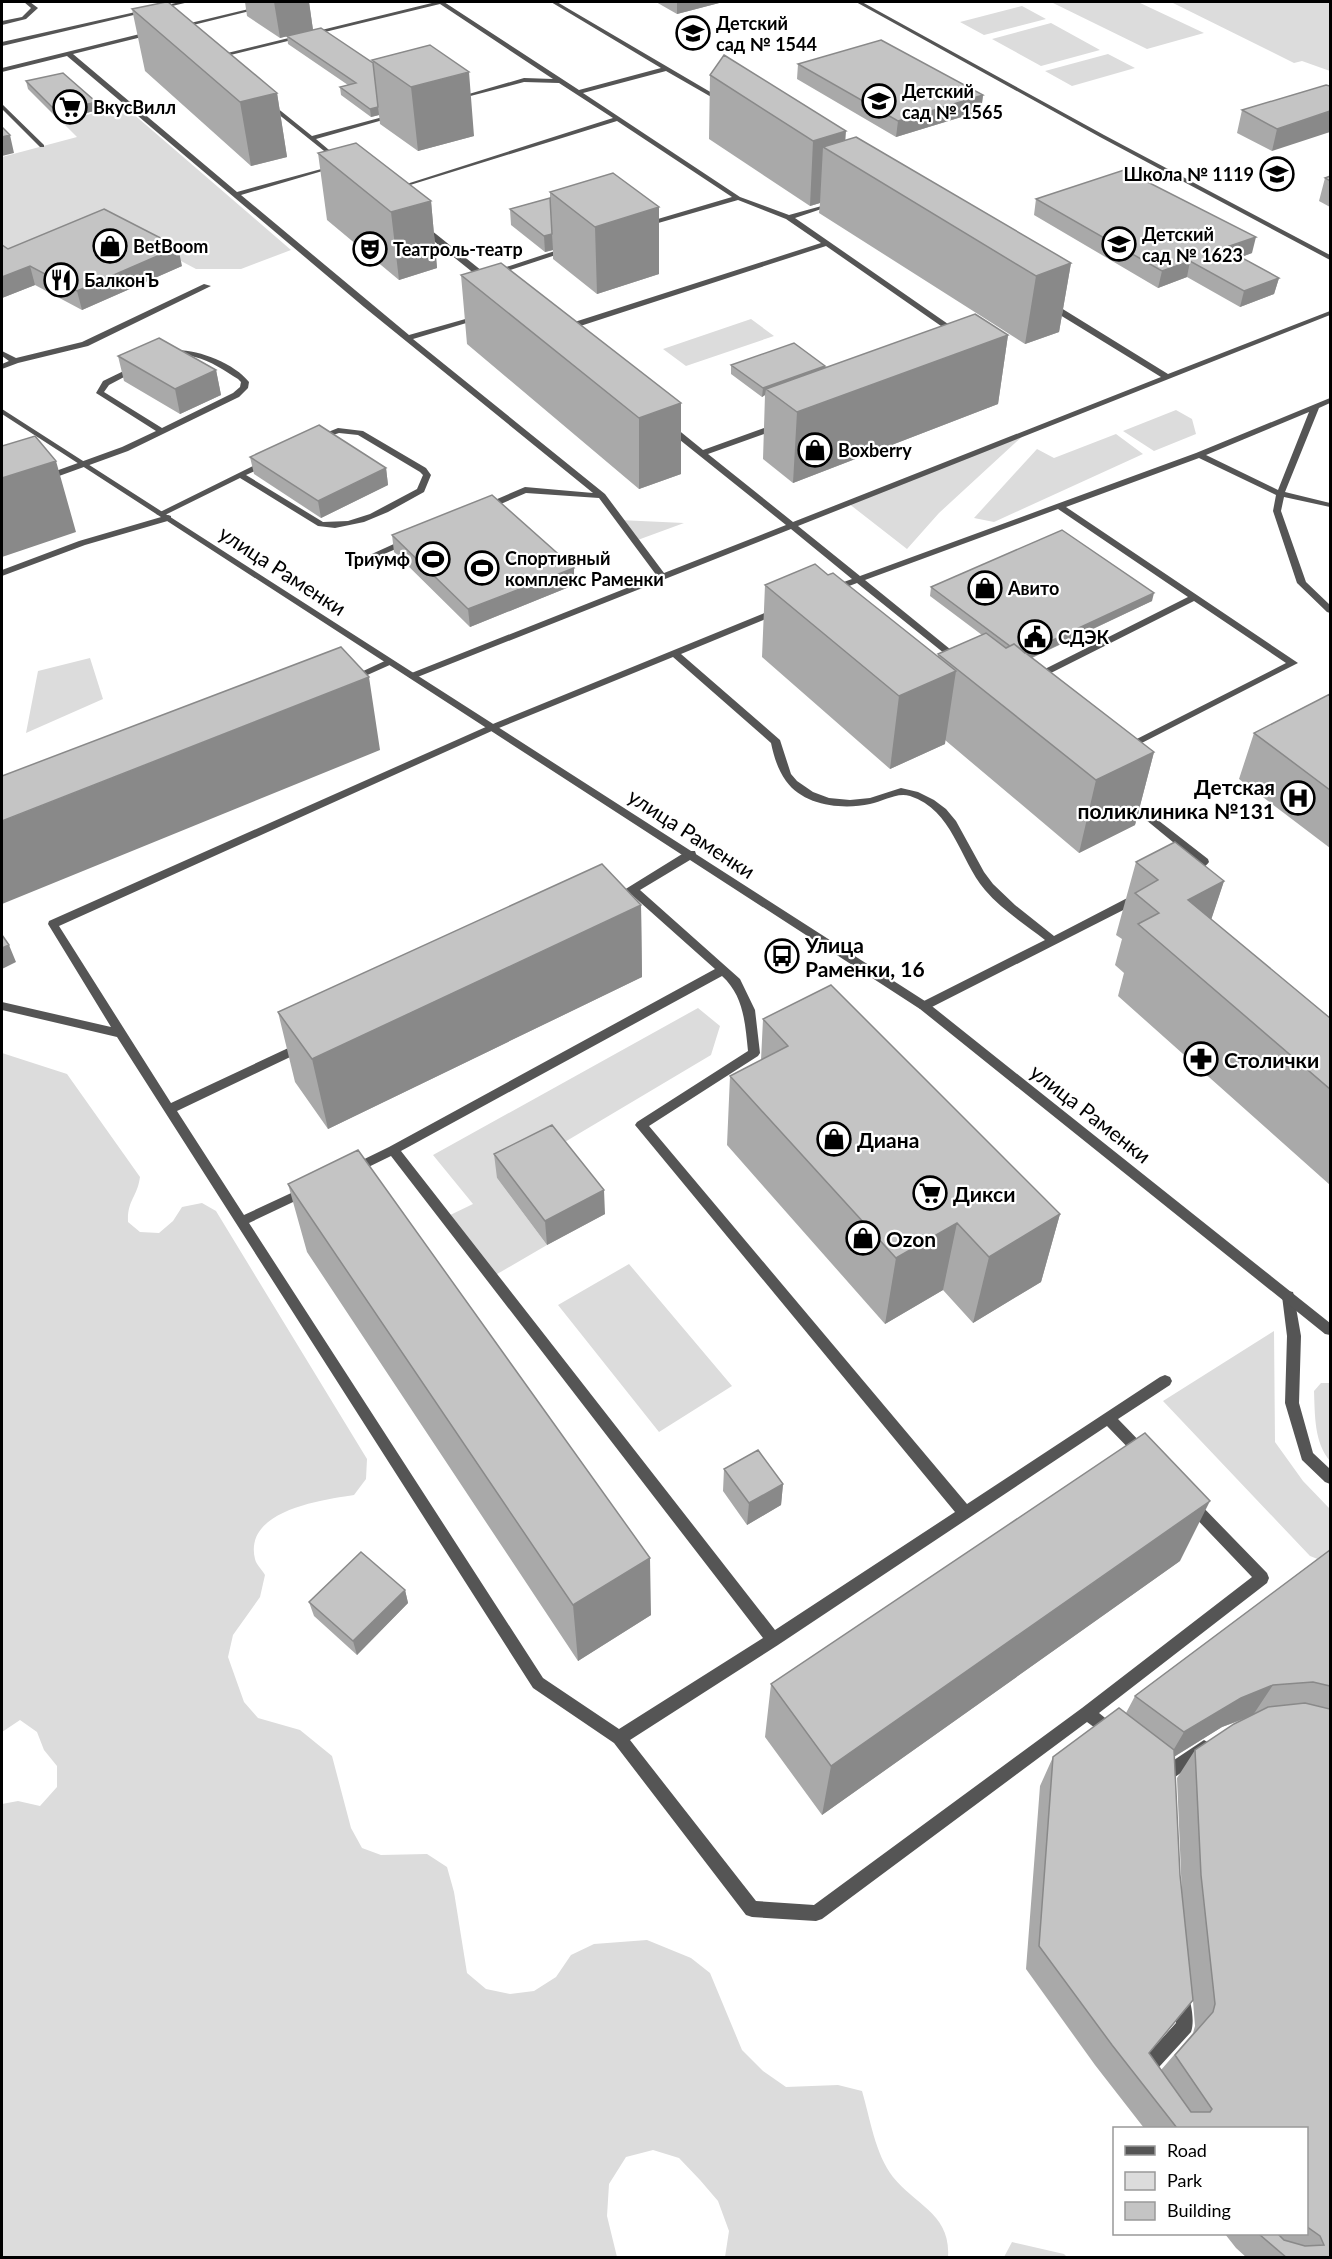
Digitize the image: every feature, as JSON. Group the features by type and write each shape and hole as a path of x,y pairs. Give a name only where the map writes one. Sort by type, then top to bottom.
{"street":[{"path":"2,23 24,18 35,8 27,2"},
{"path":"2,44 157,11 186,2"},
{"path":"186,35 176,27 283,2"},
{"path":"213,58 441,2 738,198 789,217 963,337"},
{"path":"555,2 728,105"},
{"path":"859,2 1330,258"},
{"path":"2,69 156,32"},
{"path":"204,50 222,65"},
{"path":"68,53 407,338 602,496 662,577"},
{"path":"578,92 668,68"},
{"path":"446,102 524,80 561,81"},
{"path":"238,194 346,167 258,94"},
{"path":"2,106 42,146"},
{"path":"311,138 401,114"},
{"path":"391,191 618,119"},
{"path":"638,228 738,198"},
{"path":"789,217 846,199"},
{"path":"418,224 501,291"},
{"path":"553,333 827,243"},
{"path":"483,276 572,249"},
{"path":"2,367 15,361 85,344 207,286"},
{"path":"1045,301 1167,377"},
{"path":"412,676 1330,313"},
{"path":"407,338 485,315"},
{"path":"2,352 15,361"},
{"path":"31,483 84,465 162,431 236,395 244,388 245,382 241,377 196,353 175,352 157,360"},
{"path":"147,364 106,382 100,393 162,431"},
{"path":"826,592 1199,455 1330,400"},
{"path":"1315,407 1280,494 1277,511 1302,583 1330,610"},
{"name":"улица Раменки","path":"2,411 924,1006 1330,1330"},
{"path":"659,418 791,526 859,578 960,665"},
{"path":"703,453 792,421"},
{"path":"240,475 321,524 333,526 360,523 421,490 425,484 427,475 423,470 360,433 338,430 308,442"},
{"path":"1199,455 1280,494 1330,506"},
{"path":"2,573 164,516 279,456"},
{"path":"474,512 525,490 602,496"},
{"path":"1059,506 1293,663 1118,752"},
{"path":"367,558 421,535"},
{"path":"1019,685 1194,597"},
{"path":"783,609 491,728 53,924 121,1034 538,1683 619,1738 752,1909 816,1913 1087,1713 1262,1578 1181,1494"},
{"path":"674,653 776,742 781,763 793,783 815,798 843,803 872,801 890,792 913,794 945,812 965,842 973,864 989,888 1052,940"},
{"path":"341,684 389,662"},
{"path":"1115,789 1204,862 1177,877"},
{"path":"613,901 634,891 691,854"},
{"path":"634,891 736,982 749,1010 754,1053 641,1125 965,1513"},
{"path":"924,1006 1150,891"},
{"path":"339,1176 393,1150 723,970"},
{"path":"2,1006 121,1034"},
{"path":"169,1109 314,1041"},
{"path":"393,1150 773,1640"},
{"path":"242,1221 317,1186"},
{"path":"1288,1296 1294,1336 1292,1403 1306,1456 1330,1478"},
{"path":"619,1738 773,1640 1165,1380"},
{"path":"1108,1418 1149,1460"},
{"path":"1087,1713 1122,1740"},
{"path":"1167,1795 1162,1770 1219,1738"},
{"path":"1148,2083 1142,2074 1185,2026 1179,1983"}],"green space":[{"path":"1051,2 1138,2 1204,33 1147,49"},
{"path":"1171,2 1330,2 1330,71 1302,61 1294,63"},
{"path":"1022,6 1046,19 984,35 960,22"},
{"path":"1051,23 1100,50 1041,66 992,39"},
{"path":"1108,54 1135,68 1072,86 1045,71"},
{"path":"124,106 291,250 241,269 196,269 110,223 2,253 2,157 77,137 61,121"},
{"path":"751,319 774,336 686,366 663,349"},
{"path":"1176,410 1192,419 1196,434 1154,451 1123,431"},
{"path":"1026,433 939,513 907,549 848,503"},
{"path":"1116,434 1143,454 994,522 974,518 1037,449 1054,458"},
{"path":"619,520 684,523 635,541"},
{"path":"90,658 103,699 26,733 38,671"},
{"path":"698,1008 720,1026 711,1055 553,1149 497,1178 547,1245 492,1277 446,1217 473,1204 433,1155"},
{"path":"2,1053 67,1074 140,1177 129,1209 128,1222 140,1232 159,1233 173,1221 182,1207 202,1203 216,1211 367,1459 366,1479 354,1495 288,1510 261,1529 255,1542 255,1559 265,1575 260,1597 233,1635 228,1657 244,1702 258,1718 300,1730 332,1756 351,1828 362,1848 381,1855 427,1854 447,1867 454,1892 467,1973 486,1989 510,1994 534,1991 556,1977 571,1955 594,1944 647,1940 691,1958 710,1973 742,2050 763,2071 786,2087 838,2085 862,2091 877,2147 887,2168 902,2187 938,2220 944,2230 948,2257 725,2257 729,2231 718,2201 679,2158 653,2150 626,2157 609,2184 607,2216 617,2257 2,2257 2,1804 18,1801 40,1806 57,1787 57,1766 44,1750 37,1732 20,1720 2,1732"},
{"path":"629,1264 732,1386 659,1432 558,1305"},
{"path":"1274,1331 1275,1442 1303,1481 1330,1509 1330,1564 1310,1556 1163,1401"},
{"path":"1321,1383 1330,1383 1330,1461 1318,1437 1315,1419 1314,1391"},
{"path":"1012,2242 1064,2254 1067,2257 1004,2257"}],"building":[{"path":"168,2 277,93 240,102 132,9"},
{"path":"321,28 373,63 378,107 370,109 340,87 356,83 287,36"},
{"path":"881,40 983,95 898,121 798,64"},
{"path":"430,45 469,72 411,87 372,60"},
{"path":"724,55 846,131 813,141 710,75"},
{"path":"63,73 96,102 57,112 26,81"},
{"path":"1326,85 1330,86 1330,111 1277,129 1242,110"},
{"path":"2,127 10,135 2,137"},
{"path":"856,137 1071,263 1036,276 823,147"},
{"path":"356,143 431,201 391,212 318,153"},
{"path":"1124,170 1256,237 1224,248 1279,278 1244,291 1190,261 1162,271 1036,199"},
{"path":"613,173 659,207 595,227 550,192"},
{"path":"550,198 552,234 544,236 510,209"},
{"path":"104,209 178,247 77,291 30,266 2,277 2,245 8,249"},
{"path":"501,263 681,403 639,418 461,275"},
{"path":"975,314 1008,335 797,412 766,389"},
{"path":"159,338 216,370 175,389 118,356"},
{"path":"794,343 825,366 763,388 731,365"},
{"path":"319,425 386,468 318,501 250,457"},
{"path":"35,436 56,461 2,478 2,446"},
{"name":"Спортивный комплекс Раменки","path":"492,495 574,568 468,609 392,535"},
{"path":"1062,530 1154,593 1025,653 1014,644 1010,646 931,587"},
{"path":"815,564 828,575 833,573 956,671 899,696 765,585"},
{"path":"986,633 1006,648 1014,644 1154,752 1096,780 938,654"},
{"path":"341,647 369,677 2,821 2,776"},
{"path":"1330,694 1330,790 1254,733"},
{"path":"1175,842 1224,881 1188,900 1330,1018 1330,1089 1138,924 1159,913 1135,893 1158,880 1136,862"},
{"path":"602,864 641,905 312,1059 278,1012"},
{"path":"2,935 9,945 2,948"},
{"path":"831,985 1060,1214 989,1257 957,1223 896,1258 730,1076 788,1046 763,1019"},
{"path":"552,1125 604,1190 545,1221 494,1154"},
{"path":"358,1150 650,1558 573,1605 288,1184"},
{"path":"1145,1433 1210,1501 831,1766 771,1684"},
{"path":"758,1450 783,1484 749,1503 724,1469"},
{"path":"1330,1550 1330,1686 1313,1682 1273,1685 1241,1698 1184,1732 1135,1696"},
{"path":"361,1552 405,1590 353,1641 309,1602"},
{"path":"1305,1703 1330,1709 1330,2258 1287,2258 1260,2235 1279,2235 1284,2240 1305,2246 1324,2245 1320,2236 1308,2227 1308,2127 1176,2127 1039,1946 1053,1757 1119,1708 1174,1750 1180,1875 1193,2000 1149,2053 1191,2112 1210,2112 1212,2109 1175,2055 1213,2012 1215,2004 1201,1875 1195,1750 1234,1724 1268,1707"}],"place":[{"name":"Детский сад № 1544","path":"693,33"},
{"name":"Детский сад № 1565","path":"879,101"},
{"name":"ВкусВилл","path":"70,107"},
{"name":"Школа № 1119","path":"1277,174"},
{"name":"Детский сад № 1623","path":"1119,244"},
{"name":"BetBoom","path":"110,246"},
{"name":"Театроль-театр","path":"370,249"},
{"name":"БалконЪ","path":"61,280"},
{"name":"Boxberry","path":"815,450"},
{"name":"Триумф","path":"433,559"},
{"name":"Спортивный комплекс Раменки","path":"482,568"},
{"name":"Авито","path":"985,588"},
{"name":"СДЭК","path":"1035,637"},
{"name":"Детская поликлиника №131","path":"1298,798"},
{"name":"Улица Раменки, 16","path":"782,956"},
{"name":"Столички","path":"1201,1059"},
{"name":"Диана","path":"834,1139"},
{"name":"Дикси","path":"930,1193"},
{"name":"Ozon","path":"863,1238"}]}
